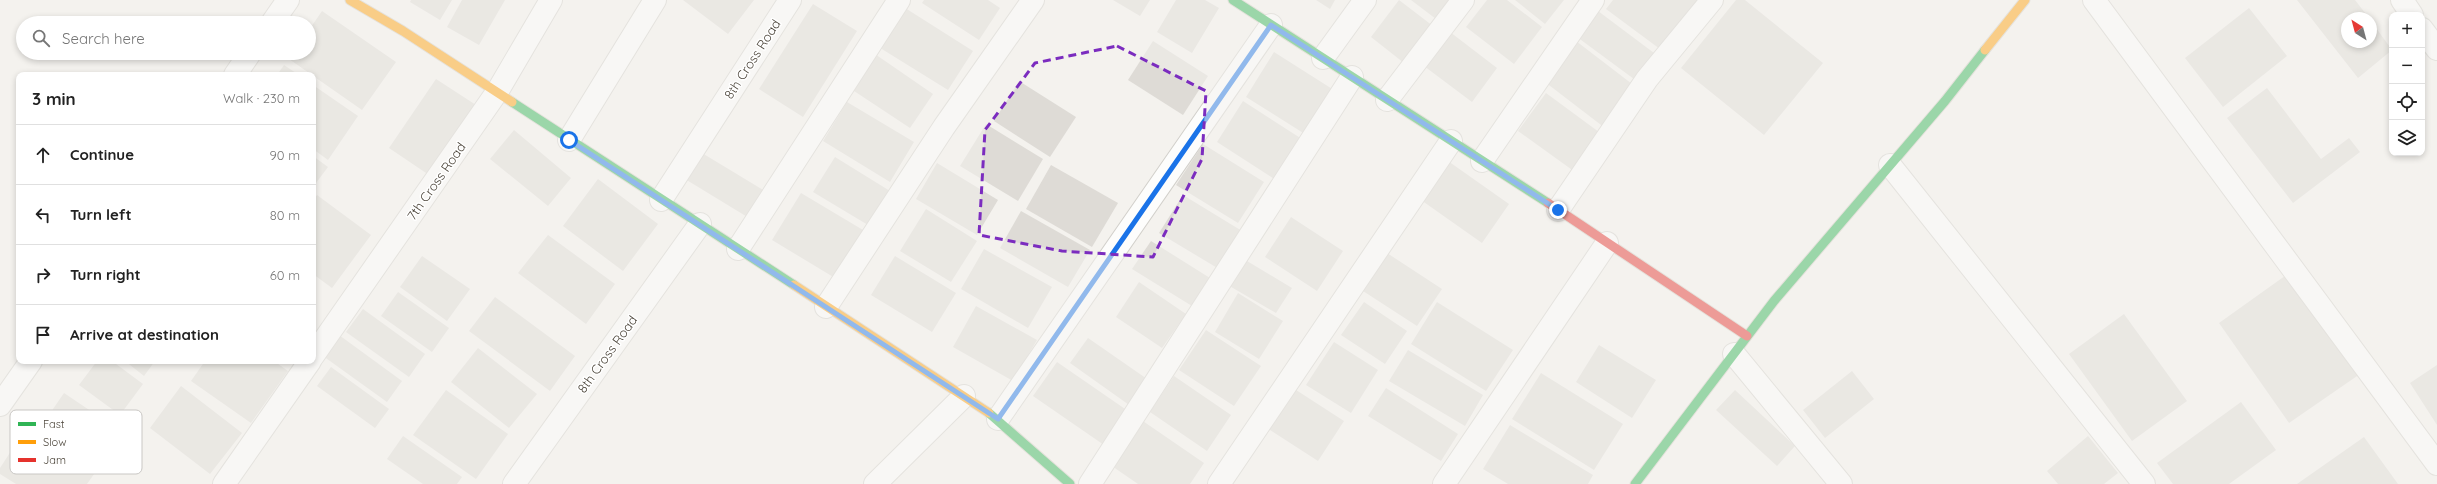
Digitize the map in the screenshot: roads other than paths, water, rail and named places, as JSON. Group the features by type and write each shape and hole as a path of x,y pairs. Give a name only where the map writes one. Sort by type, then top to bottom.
{"street":[{"path":"277,16 288,0"},
{"path":"350,0 497,92 964,396 998,419 1070,484"},
{"name":"7th Cross Road","path":"316,352 497,92 551,0"},
{"path":"569,140 654,0"},
{"name":"8th Cross Road","path":"661,200 790,0"},
{"path":"738,249 899,0"},
{"path":"826,307 944,127 1033,0"},
{"path":"1233,0 1558,210 1747,336"},
{"path":"1322,58 1365,0"},
{"path":"1387,100 1463,0"},
{"path":"1482,161 1593,0"},
{"path":"1558,210 1647,79 1712,0"},
{"path":"1635,484 1774,301 1945,101 2025,0"},
{"path":"2094,0 2437,464"},
{"path":"2402,0 2410,12"},
{"path":"998,419 1271,25"},
{"path":"2425,32 2437,50"},
{"path":"237,72 245,60"},
{"path":"1090,484 1352,77"},
{"path":"1219,484 1451,141"},
{"path":"1890,165 2144,484"},
{"name":"8th Cross Road","path":"514,484 700,224"},
{"path":"1444,484 1607,244"},
{"path":"1734,354 1841,484"},
{"path":"0,405 29,364"},
{"path":"224,484 308,364"},
{"path":"875,484 964,396"}]}
